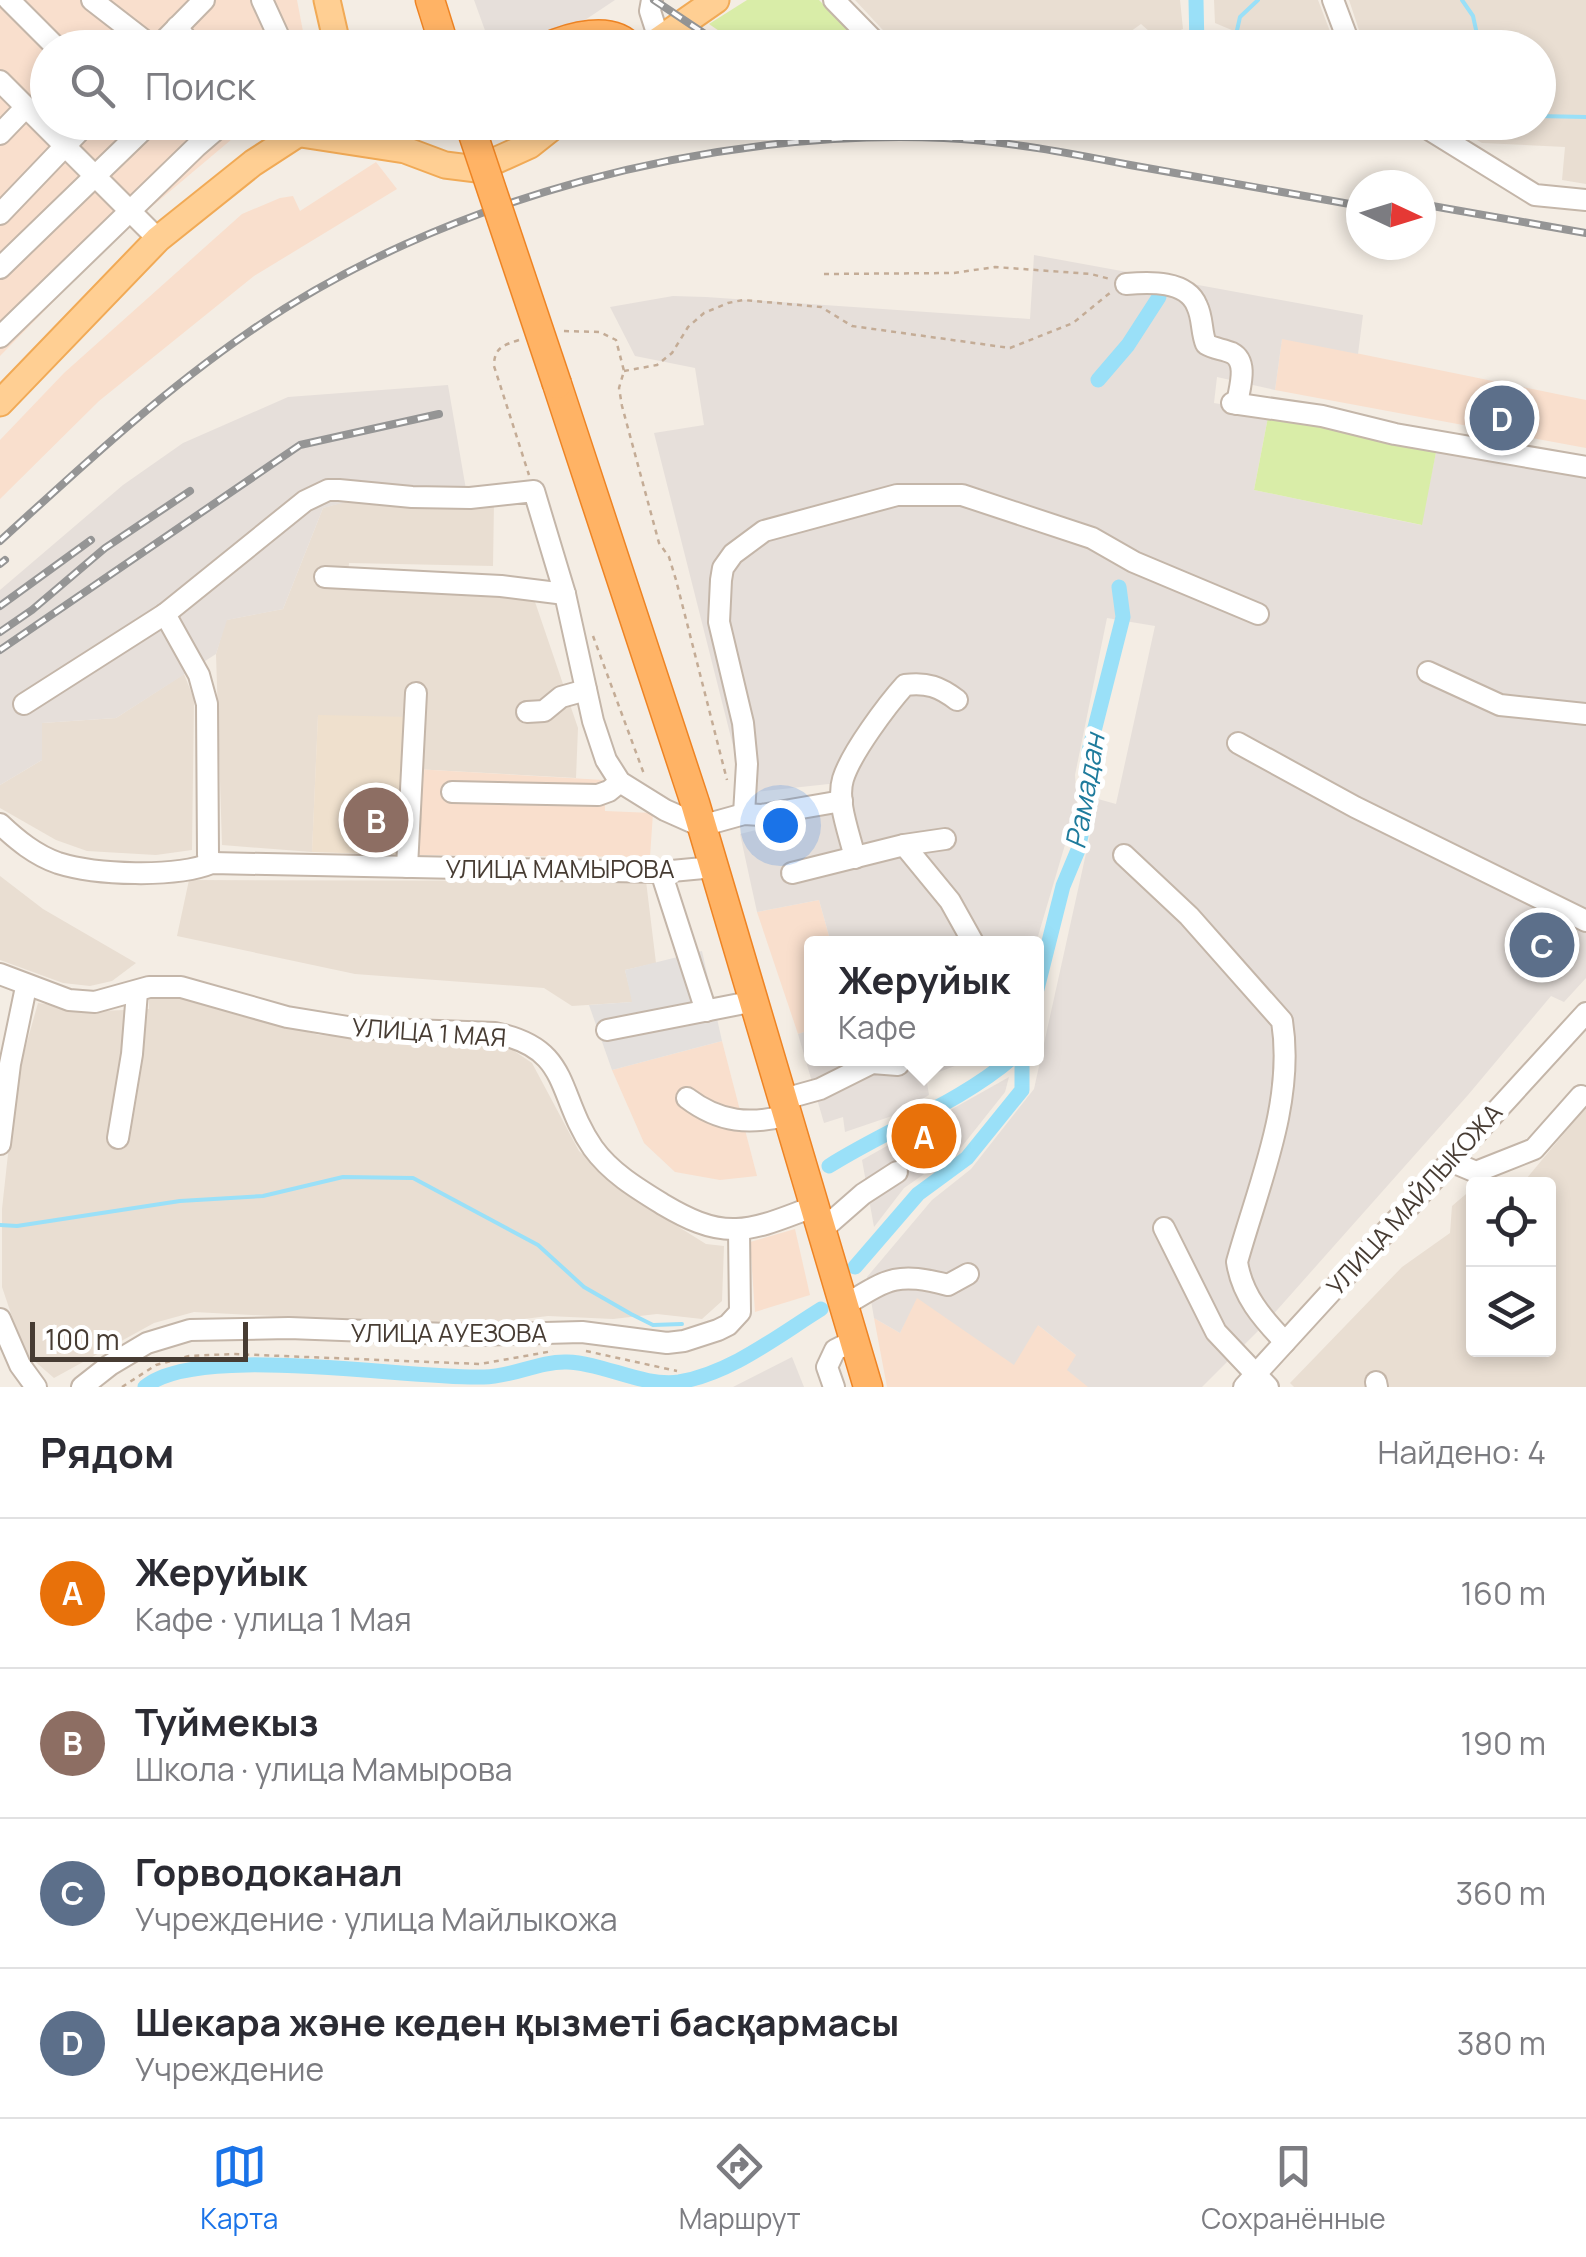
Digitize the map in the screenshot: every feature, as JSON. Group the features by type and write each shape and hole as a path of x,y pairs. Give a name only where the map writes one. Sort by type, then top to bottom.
{"highway":[{"path":"430,0 439,30"},
{"path":"476,140 702,826 868,1387"}],"main road":[{"path":"326,0 334,30"},
{"path":"672,30 716,0"},
{"path":"0,403 158,239 253,163 289,140"},
{"path":"361,140 406,150 444,165 477,168 537,140"},
{"path":"396,140 406,150"}],"street":[{"path":"9,0 38,30"},
{"path":"92,0 131,30"},
{"path":"174,30 204,0"},
{"path":"262,0 276,30"},
{"path":"652,0 652,30"},
{"path":"834,0 863,30"},
{"path":"1333,0 1344,30"},
{"path":"0,81 30,111"},
{"path":"0,134 26,107"},
{"path":"59,140 158,239"},
{"path":"0,214 72,140"},
{"path":"0,268 132,140"},
{"path":"0,337 203,140"},
{"path":"1446,140 1535,195 1586,200"},
{"path":"1126,284 1166,285 1192,296 1206,344 1234,354 1239,360 1242,369 1235,403 1586,467"},
{"path":"24,704 164,614 306,500 328,490 470,498 534,491 606,760 620,782 653,804 702,826 744,814 761,815 842,801"},
{"path":"744,814 748,764 743,723 719,622 721,580 723,568 733,554 764,531 898,495 962,495 1092,538 1134,562 1258,614"},
{"path":"325,577 501,586 564,594"},
{"path":"164,614 199,675 206,704 208,854 212,862"},
{"path":"1428,672 1500,705 1586,714"},
{"path":"855,858 842,801 842,780 877,718 905,685 924,683 957,700"},
{"path":"528,712 544,711 562,697 586,690"},
{"path":"407,867 416,693"},
{"path":"1238,743 1355,807 1586,922"},
{"path":"452,792 598,795 620,782"},
{"name":"УЛИЦА МАМЫРОВА","path":"0,824 39,854 59,863 146,873 212,862 661,872 714,866"},
{"path":"792,872 904,845 945,840"},
{"path":"904,845 950,900 970,936"},
{"path":"1124,855 1189,916 1282,1021 1285,1040 1278,1122 1236,1262 1240,1283 1262,1318 1285,1342"},
{"path":"661,872 706,1010"},
{"name":"УЛИЦА 1 МАЯ","path":"0,974 26,987 82,1002 161,986 182,987 287,1017 354,1028 495,1033 526,1041 554,1066 594,1148 613,1169 677,1212 706,1226 739,1230"},
{"path":"0,1144 10,1064 26,987"},
{"path":"118,1138 132,1054 137,992"},
{"path":"607,1030 755,1001"},
{"name":"УЛИЦА МАЙЛЫКОЖА","path":"1257,1382 1285,1342 1586,1013"},
{"path":"687,1098 717,1117 763,1122 868,1066"},
{"path":"1450,1162 1476,1172 1534,1149 1580,1096"},
{"path":"739,1230 820,1218 897,1172"},
{"path":"1164,1228 1216,1332 1257,1382"},
{"name":"УЛИЦА АУЕЗОВА","path":"82,1387 147,1343 190,1330 290,1328 474,1335 582,1332 684,1342 728,1325 740,1312 739,1230"},
{"path":"845,1305 899,1276 948,1286 968,1274"},
{"path":"0,1319 20,1365 36,1387"},
{"path":"834,1387 828,1367 835,1350 855,1340"}],"path":[{"path":"824,274 954,273 995,267 1092,274 1126,284"},
{"path":"624,372 657,364 672,353 697,318 742,300 821,307 852,326 1010,348 1073,323 1106,294 1126,284"},
{"path":"559,331 600,332 616,340 624,372 619,388 622,406 659,543 669,557 676,580 726,778"},
{"path":"526,338 502,345 494,355 494,366 534,491"},
{"path":"589,624 653,804"},
{"path":"122,1387 156,1365 189,1356 233,1354 480,1364 562,1349"},
{"path":"584,1351 677,1371"}],"shaded area":[{"path":"0,0 297,0 303,30 30,30 30,140 231,140 124,230 0,356"},
{"path":"474,0 615,0 582,22 557,30 485,30"},
{"path":"855,0 1180,0 1183,29 1148,30 1141,24 1133,30 883,30"},
{"path":"1214,0 1318,0 1329,30 1232,30 1215,23"},
{"path":"1349,0 1586,0 1586,184 1562,180 1565,147 1477,140 1556,140 1556,30 1359,30"},
{"path":"376,162 397,189 254,276 99,401 0,499 0,440 64,373 242,214 293,196 300,211"},
{"path":"1034,255 1363,315 1358,354 1282,339 1275,390 1217,377 1214,403 1269,412 1254,490 1421,525 1437,447 1586,475 1586,978 1564,1002 1551,996 1262,1327 1202,1387 1088,1387 1067,1370 1076,1355 1038,1325 1014,1365 917,1298 900,1333 874,1318 867,1277 932,1200 971,1169 1034,1089 1039,1066 1044,1066 1044,1044 1098,799 1116,804 1155,626 1107,618 1075,775 1077,804 1038,936 829,936 819,900 757,912 740,834 849,807 847,782 745,793 654,433 704,425 695,368 635,356 610,307 673,296 1030,319"},
{"path":"1282,338 1586,400 1586,448 1275,390"},
{"path":"448,385 468,501 365,497 323,508 283,609 227,620 216,654 116,718 42,723 42,760 0,785 0,590 123,485 183,443 288,397"},
{"path":"365,496 494,502 493,566 349,563 347,588 533,596 578,728 576,778 414,769 318,716 312,852 222,845 216,654 226,620 283,609 323,508"},
{"path":"184,674 194,699 192,850 156,855 87,851 56,840 0,808 0,785 42,760 42,723 116,718"},
{"path":"318,715 411,717 402,855 312,852"},
{"path":"414,769 604,780 605,811 653,813 650,857 410,855"},
{"path":"0,876 43,909 136,963 112,981 90,986 63,983 0,960"},
{"path":"189,880 646,881 656,963 625,970 633,1002 572,1006 544,988 355,974 177,936"},
{"path":"819,900 829,936 804,936 804,1032 798,1034 757,912"},
{"path":"702,951 722,1041 612,1070 589,1005 632,1002 625,970"},
{"path":"149,996 184,998 319,1035 507,1046 532,1063 579,1151 637,1201 706,1244 724,1246 722,1301 702,1319 657,1314 613,1319 548,1316 466,1326 194,1312 154,1323 54,1378 24,1352 2,1287 2,1209 16,1081 38,1003 100,1011 149,1009"},
{"path":"804,1032 804,1055 798,1034"},
{"path":"722,1041 757,1176 720,1180 675,1172 644,1143 612,1070"},
{"path":"807,1066 955,1066 926,1077 929,1095 895,1115 845,1132 843,1117 824,1123"},
{"path":"1009,1077 1005,1092 959,1150 904,1188 874,1227 862,1160"},
{"path":"1586,1107 1586,1387 1294,1387 1290,1383 1402,1267 1450,1233 1452,1206 1466,1194 1466,1357 1556,1357 1556,1177 1528,1177"},
{"path":"795,1229 810,1295 755,1312 750,1242"},
{"path":"916,1297 1038,1325 1076,1355 1088,1387 887,1387 874,1318 900,1333"},
{"path":"792,1357 804,1387 733,1387"}],"green space":[{"path":"747,0 819,0 849,30 718,30 709,24"},
{"path":"1269,412 1321,422 1320,427 1437,447 1422,525 1254,490"}],"waterway":[{"name":"Рамадан","path":"1196,0 1197,30"},
{"path":"1237,30 1240,17 1258,0"},
{"path":"1462,0 1473,16 1476,30"},
{"path":"1556,116 1586,117"},
{"name":"Рамадан","path":"1098,380 1128,345 1159,297"},
{"name":"Рамадан","path":"1044,961 1063,886 1078,850 1088,801 1089,751 1123,617 1119,587"},
{"path":"829,1166 969,1089 1002,1066"},
{"name":"Рамадан","path":"855,1267 918,1194 967,1158 1022,1090 1022,1066"},
{"path":"0,1225 17,1226 180,1201 263,1196 343,1177 413,1178 538,1245 584,1287 631,1314 653,1325 682,1324"},
{"name":"Рамадан","path":"145,1387 172,1374 210,1367 307,1366 484,1377 567,1362 651,1381 679,1382 735,1362 821,1309"}],"railway":[{"path":"654,0 699,30"},
{"path":"0,541 121,432 249,332 324,285 406,244 581,181 673,160 764,145 829,140"},
{"path":"968,140 1038,148 1346,203"},
{"path":"1436,207 1586,233"},
{"path":"0,650 300,445 439,414"},
{"path":"0,632 105,548 190,491"},
{"path":"0,606 91,540"},
{"path":"0,564 5,560"}],"place":[{"name":"Шекара және кеден қызметі басқармасы","path":"1502,418"},
{"name":"Туймекыз","path":"376,820"},
{"name":"Горводоканал","path":"1542,945"},
{"name":"Жеруйык","path":"924,1136"}]}
